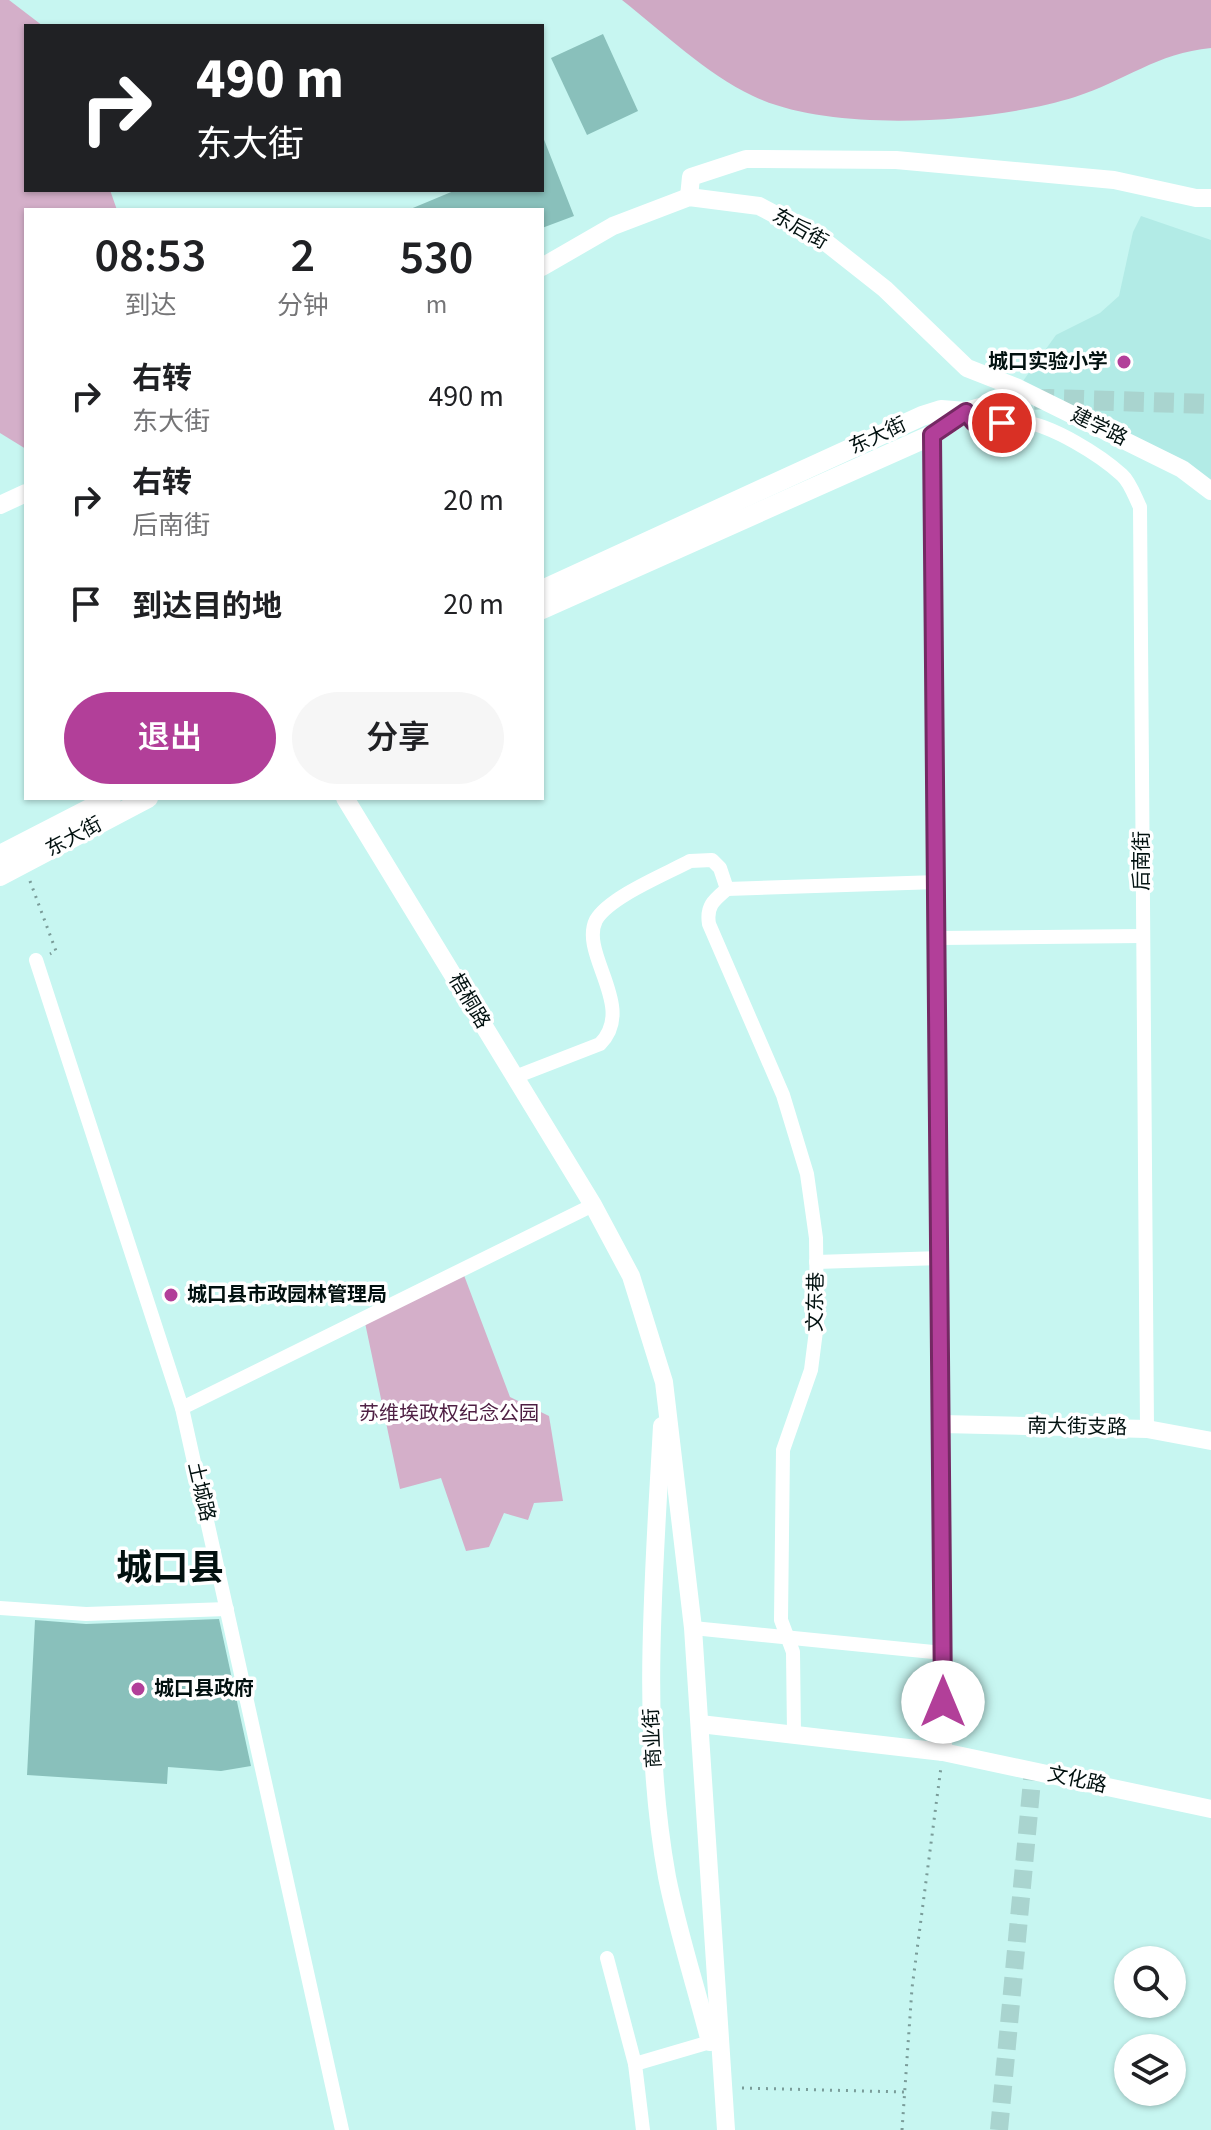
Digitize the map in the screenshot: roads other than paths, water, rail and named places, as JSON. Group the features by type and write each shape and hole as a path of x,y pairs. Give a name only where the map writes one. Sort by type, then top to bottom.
{"main road":[{"path":"966,412 1004,401"},
{"name":"东大街","path":"544,589 922,416 941,410 966,412"},
{"name":"东大街","path":"544,608 932,435 966,412"},
{"name":"东大街","path":"0,855 107,800"},
{"name":"东大街","path":"0,876 144,800"}],"street":[{"path":"689,197 691,177 746,159 761,159 896,160 1114,180 1196,198 1211,198"},
{"name":"东后街","path":"544,266 613,226 689,197 759,206 823,240 885,289 945,343"},
{"name":"建学路","path":"945,343 967,368 1018,388 1182,469 1211,491"},
{"name":"后南街","path":"966,412 974,422 983,424 1022,421 1050,428 1124,476 1140,507 1147,1429"},
{"path":"932,435 939,938 943,1752"},
{"path":"0,505 24,494"},
{"name":"梧桐路","path":"346,800 593,1205"},
{"path":"515,1077 600,1044 608,1036 613,1021 593,935 595,922 608,906 690,861 712,860 720,868 727,889 938,882"},
{"name":"文东巷","path":"727,889 712,902 707,913 709,924 783,1095 807,1174 816,1262 817,1323 811,1370 783,1450 781,1620 790,1639 794,1734"},
{"path":"939,938 1143,936"},
{"name":"土城路","path":"36,960 182,1408 342,2130"},
{"path":"182,1408 593,1205"},
{"name":"商业街","path":"593,1205 631,1276 664,1382 693,1628 726,2130"},
{"path":"816,1262 941,1258"},
{"name":"商业街","path":"664,1382 649,1670 654,1768 667,1877 722,2087"},
{"name":"南大街支路","path":"942,1424 1147,1429 1211,1441"},
{"path":"0,1608 86,1614 227,1609"},
{"path":"693,1628 943,1653"},
{"name":"文化路","path":"700,1724 943,1752 1211,1809"},
{"path":"607,1958 635,2064 643,2130"},
{"path":"635,2064 710,2042"}],"tunnel":[{"path":"1004,401 1049,399 1211,404"},
{"path":"999,2130 1033,1770"}],"place":[{"name":"城口实验小学","path":"1124,362"},
{"name":"城口县市政园林管理局","path":"171,1295"},
{"name":"城口县政府","path":"138,1689"}],"district":[{"name":"城口县","path":"170,1568"}],"park label":[{"name":"苏维埃政权纪念公园","path":"449,1414"}]}
